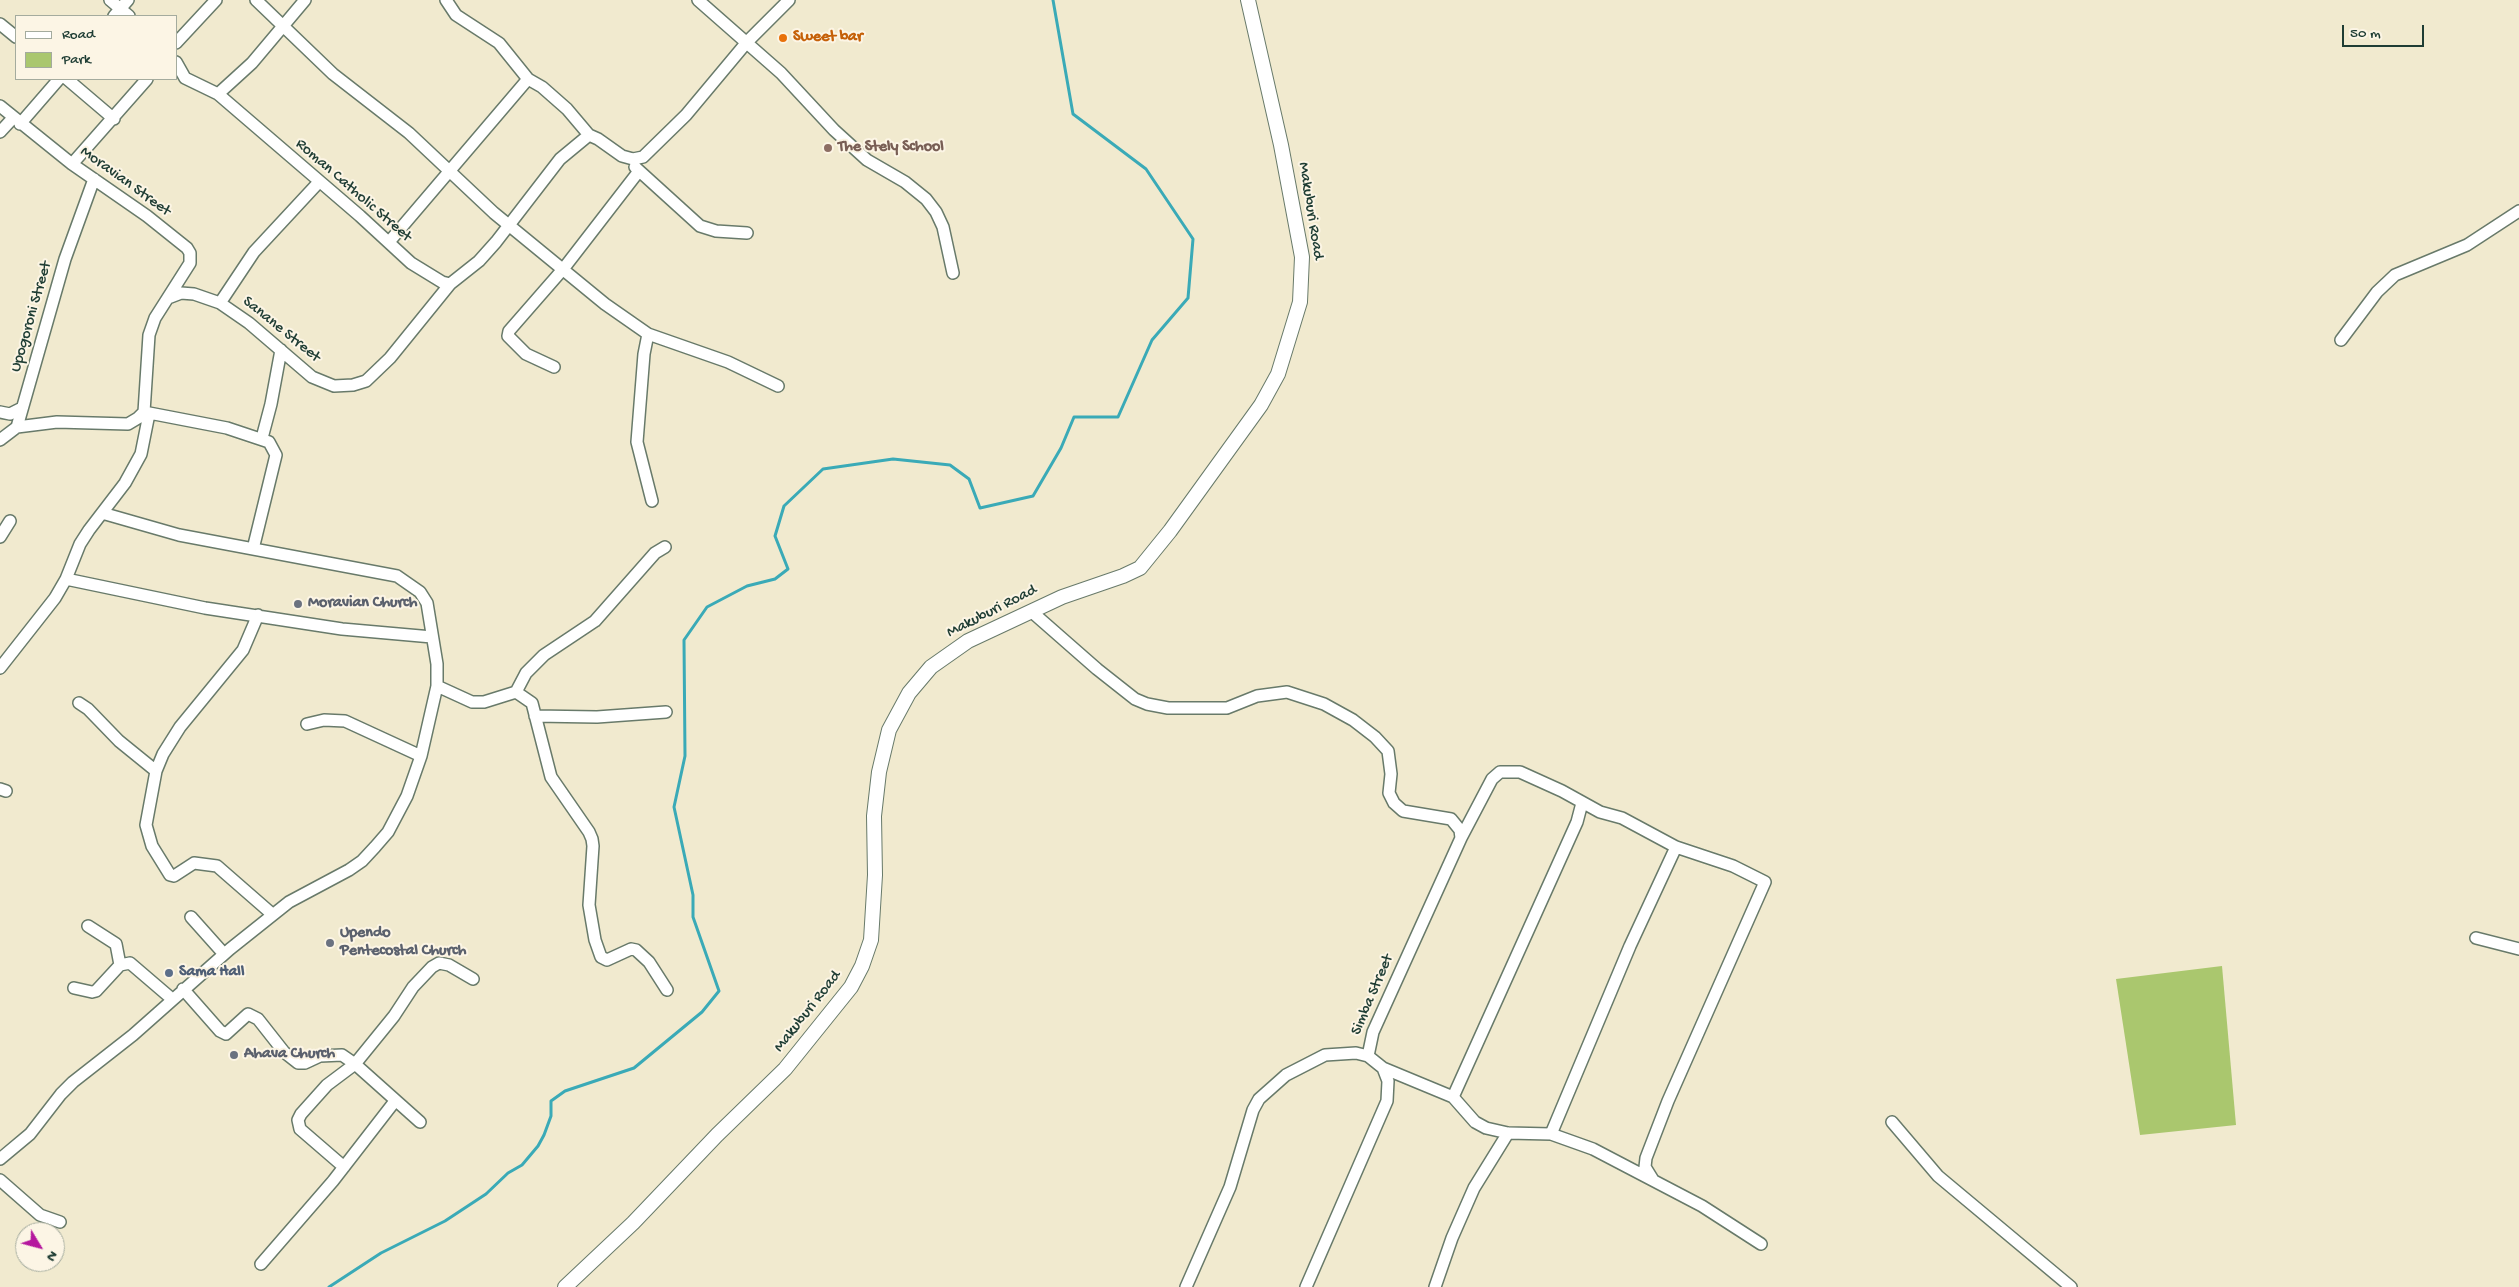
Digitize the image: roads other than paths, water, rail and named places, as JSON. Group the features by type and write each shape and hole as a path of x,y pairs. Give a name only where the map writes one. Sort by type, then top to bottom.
{"street":[{"path":"110,0 123,10"},
{"path":"178,41 216,0"},
{"path":"256,0 333,74 409,133 508,224 564,268 584,288 648,334 728,362 778,386"},
{"path":"218,94 252,63 305,0"},
{"path":"446,0 461,18 499,43 528,78 542,87 566,109 589,136 598,139 622,156 700,226 716,231 747,233"},
{"path":"698,0 781,72 834,130 867,160 905,182 926,199 936,212 943,227 954,273"},
{"path":"622,156 644,157 686,115 747,42 789,0"},
{"name":"Makuburi Road","path":"565,1287 633,1223 717,1135 785,1069 851,987 862,966 871,940 875,875 874,816 879,772 889,730 909,693 931,667 968,640 1062,597 1123,576 1140,568 1170,531 1261,405 1281,366 1300,302 1302,257 1281,144 1248,0"},
{"path":"0,24 15,36"},
{"name":"Roman Catholic Street","path":"178,66 184,78 218,94 411,263 442,282 450,284"},
{"path":"389,242 528,78"},
{"path":"0,132 17,121 57,80"},
{"path":"68,80 114,119"},
{"path":"72,164 114,119 146,80"},
{"name":"Moravian Street","path":"0,106 72,164 147,216 187,248 190,253 190,263 168,298"},
{"path":"450,284 479,261 560,159 589,136"},
{"path":"554,367 526,354 508,333 564,268 639,171"},
{"name":"Upogoroni Street","path":"17,427 53,308 65,259 94,179"},
{"path":"220,303 254,252 319,182"},
{"path":"2342,340 2377,292 2395,275 2467,245 2519,211"},
{"name":"Sanane Street","path":"168,298 181,293 194,294 220,303 250,323 312,377 334,386 353,385 366,381 390,358 450,284"},
{"path":"0,668 55,598 66,579 80,544 125,483 141,454 146,413 149,335 155,318 168,298"},
{"path":"648,334 644,354 637,442 652,501"},
{"path":"262,438 271,404 281,350"},
{"path":"0,412 10,414 22,408"},
{"path":"0,440 17,427 56,422 128,424 146,413 227,428 262,438 269,442 276,455 253,549"},
{"path":"0,1159 30,1134 61,1094 73,1082 133,1035 183,989 272,914 289,902 349,870 376,848 400,811 421,756 437,686 437,664 427,603 420,592 397,576 179,535 102,513"},
{"path":"0,537 10,521"},
{"path":"437,686 472,702 484,702 516,692 526,673 544,655 595,621 654,552 665,547"},
{"path":"66,579 179,603 342,629 432,638"},
{"path":"1032,612 1097,669 1135,699 1156,706 1227,708 1262,695 1287,692 1338,712 1375,737 1388,751 1389,792 1394,803 1403,811 1451,820 1460,830 1462,838"},
{"path":"258,615 243,650 180,727 163,754 156,771 146,825 147,833 170,875 174,876 194,863 217,866 272,914"},
{"path":"516,692 532,703 551,777 592,839 589,905 594,940 601,958 607,960 630,949 636,950 649,962 667,990"},
{"path":"79,702 88,708 119,741 156,771"},
{"path":"536,716 597,717 666,712"},
{"path":"307,724 324,720 345,721 421,756"},
{"name":"Simba Street","path":"1582,803 1562,791 1520,772 1500,772 1492,779 1462,838 1373,1032 1368,1056 1383,1068 1453,1097 1475,1122 1486,1128 1508,1133 1551,1134 1593,1150 1702,1206 1761,1244"},
{"path":"1453,1097 1569,840 1582,803 1600,812 1622,818 1676,847 1733,866 1765,882 1668,1100 1646,1158 1647,1174 1654,1182"},
{"path":"1551,1134 1630,946 1676,847"},
{"path":"191,917 224,954"},
{"path":"88,926 116,944 120,964"},
{"path":"2476,938 2519,949"},
{"path":"74,988 92,992 96,991 120,964 130,963 172,999"},
{"path":"344,1167 300,1128 298,1120 327,1085 355,1064 394,1016 413,986 432,967 439,963 449,965 473,979"},
{"path":"183,989 220,1031 226,1034 244,1016 252,1014 284,1052 298,1063 334,1054 342,1055 355,1064 420,1122"},
{"path":"1186,1287 1230,1187 1253,1110 1259,1098 1286,1075 1325,1055 1356,1053 1368,1056"},
{"path":"1306,1287 1388,1102 1390,1090 1383,1068"},
{"path":"261,1264 344,1167 395,1101"},
{"path":"1892,1122 1938,1176 2024,1250 2071,1287"},
{"path":"1435,1287 1452,1238 1474,1188 1508,1133"},
{"path":"0,1180 40,1215 60,1222"}],"waterway":[{"path":"329,1287 381,1253 445,1221 486,1194 508,1173 522,1165 538,1146 551,1116 551,1101 565,1091 634,1068 702,1012 719,991 693,917 693,895 674,807 685,756 684,640 707,607 747,586 775,579 788,569 775,536 784,506 823,469 893,459 950,465 969,479 980,508 1033,496 1061,448 1074,417 1118,417 1152,340 1188,298 1193,239 1146,169 1073,114 1053,0"}],"place":[{"name":"Sweet bar","path":"783,38"},
{"name":"The Stely School","path":"828,148"},
{"name":"Moravian Church","path":"298,604"},
{"name":"Upendo Pentecostal Church","path":"330,943"},
{"name":"Sama Hall","path":"169,973"},
{"name":"Ahava Church","path":"234,1055"}]}
